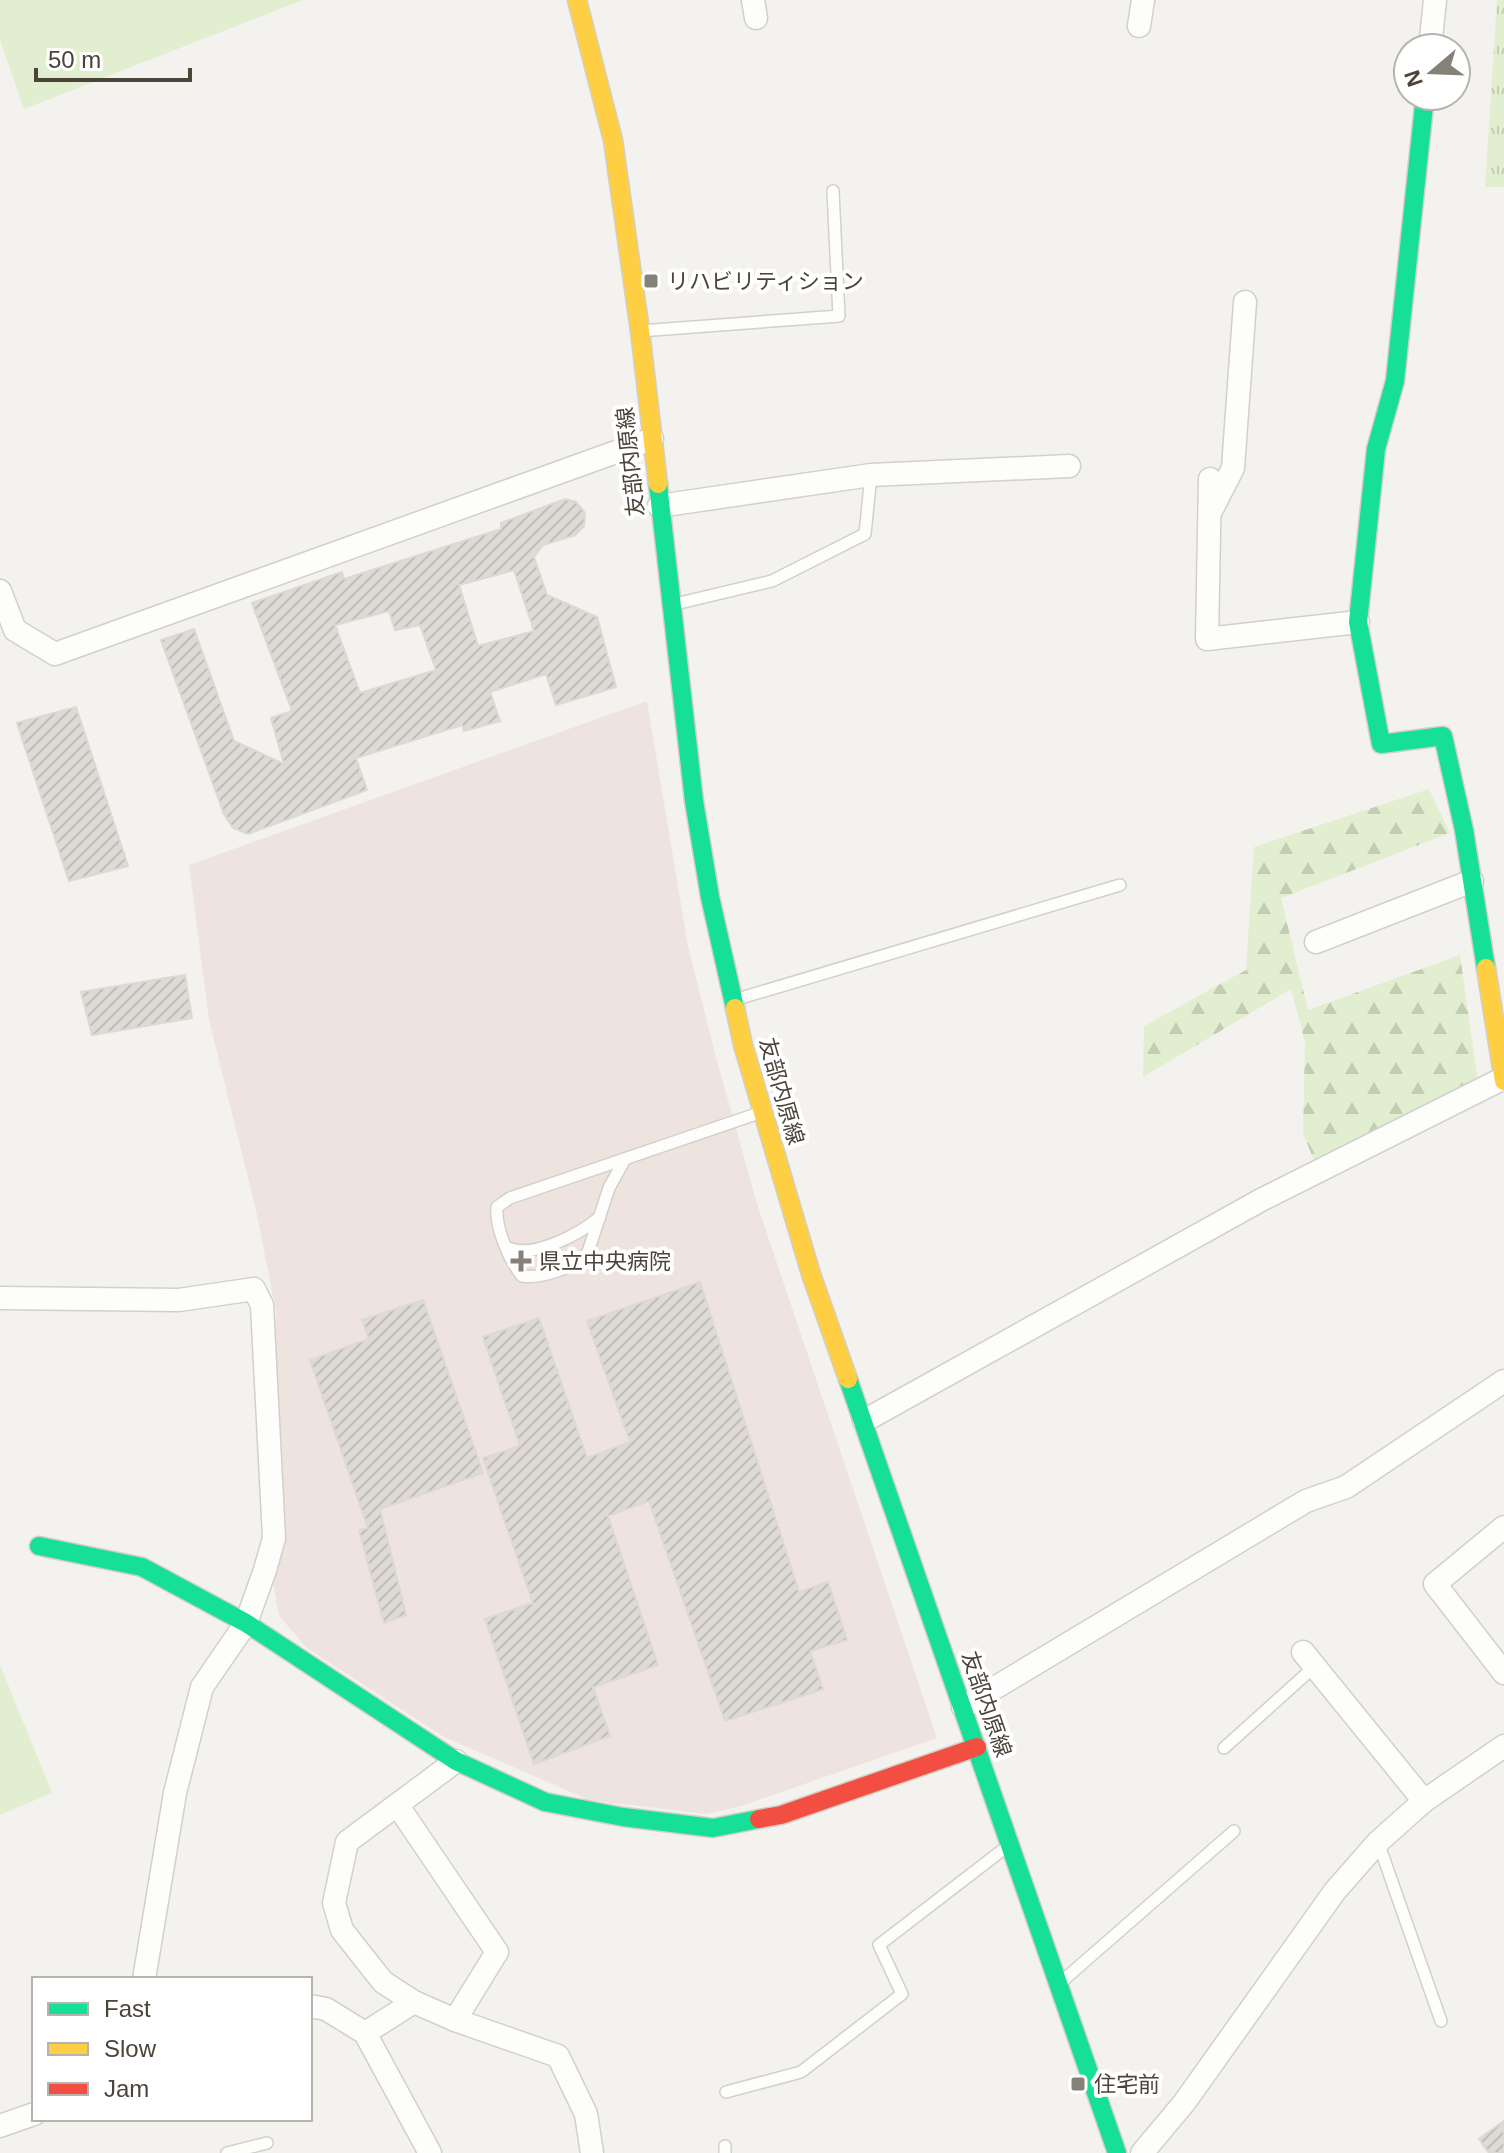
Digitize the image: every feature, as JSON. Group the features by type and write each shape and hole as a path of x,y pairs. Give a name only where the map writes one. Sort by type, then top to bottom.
{"main road":[{"name":"友部内原線","path":"577,0 613,140 640,331 694,801 710,897 733,1001 762,1112 811,1274 1117,2153"},
{"path":"1423,112 1395,381 1376,449 1358,622 1381,744 1443,736 1464,830 1504,1079"},
{"path":"39,1546 142,1567 246,1623 456,1761 545,1802 623,1817 713,1828 781,1815 977,1747"}],"street":[{"path":"1139,26 1143,0"},
{"path":"1432,32 1435,0"},
{"path":"1210,513 1233,468 1245,302"},
{"path":"0,591 15,630 55,654 652,439"},
{"path":"659,506 871,475 1069,466"},
{"path":"1210,479 1207,639 1358,622"},
{"path":"1316,942 1472,881"},
{"path":"864,1421 1261,1200 1504,1079"},
{"path":"0,1298 179,1300 254,1289 262,1305 274,1538 246,1623 202,1687 175,1793 144,1977"},
{"path":"963,1707 1306,1501 1346,1487 1504,1381"},
{"path":"1504,1527 1435,1584 1504,1673"},
{"path":"1308,1660 1424,1801"},
{"path":"1142,2153 1184,2103 1335,1891 1378,1842 1424,1801 1504,1746"},
{"path":"456,1761 347,1842 334,1903 342,1930 383,1982 414,2002 455,2020 558,2056 586,2114 592,2153"},
{"path":"398,1806 497,1952 455,2020"},
{"path":"365,2033 414,2002"},
{"path":"312,2006 326,2009 365,2033 430,2153"},
{"path":"0,2126 32,2115"}],"lane":[{"path":"640,331 839,316 833,191"},
{"path":"671,605 772,581 865,534 871,475"},
{"path":"733,1001 1120,885"},
{"path":"625,1159 609,1188 583,1261 531,1278 522,1276 515,1268 496,1216 497,1207 502,1203 625,1159 762,1112"},
{"path":"508,1248 523,1253 574,1236 600,1216"},
{"path":"1224,1748 1308,1660"},
{"path":"1057,1986 1234,1831"},
{"path":"1378,1842 1441,2021"},
{"path":"726,2092 801,2072 902,1994 879,1945 1009,1844"},
{"path":"227,2153 267,2143"}],"shaded area":[{"name":"県立中央病院","path":"647,701 688,946 757,1204 937,1738 741,1806 706,1814 589,1800 444,1737 307,1648 279,1616 266,1546 276,1312 256,1210 209,1020 189,865"}],"green space":[{"path":"0,0 303,0 24,109 0,40"},
{"path":"1497,0 1504,0 1504,187 1485,187"},
{"path":"1429,789 1450,833 1281,898 1308,1010 1460,955 1478,1082 1317,1168 1303,1133 1305,1042 1291,989 1143,1077 1144,1026 1246,970 1254,847"},
{"path":"0,1665 52,1793 0,1815"}],"building":[{"path":"565,499 576,502 585,513 584,526 575,535 543,545 534,557 547,595 597,617 616,687 556,705 546,674 490,692 500,721 464,731 462,725 356,758 367,790 248,834 233,828 224,814 161,640 194,629 234,741 284,764 271,718 292,711 252,603 342,572 344,579 501,529 501,523","holes":["514,570 534,631 478,646 459,585","389,611 395,630 420,625 436,670 360,693 335,625"]},
{"path":"76,707 128,866 69,881 17,723"},
{"path":"185,975 192,1018 92,1035 81,992"},
{"path":"700,1282 799,1592 828,1582 847,1640 810,1651 823,1689 725,1721 649,1501 608,1516 658,1665 593,1687 610,1736 534,1764 485,1619 533,1603 483,1458 520,1446 483,1337 539,1318 587,1458 630,1442 587,1321"},
{"path":"423,1300 483,1473 380,1509 406,1615 384,1623 359,1530 368,1528 310,1360 369,1339 362,1320"},
{"path":"1504,2121 1504,2153 1489,2153 1479,2139"}],"traffic: fast":[{"path":"1423,112 1395,381 1376,449 1358,622 1381,744 1443,736 1464,830 1486,968"},
{"path":"658,484 694,801 710,897 735,1008"},
{"path":"848,1379 1117,2153"},
{"path":"39,1546 142,1567 246,1623 456,1761 545,1802 623,1817 713,1828 759,1819"}],"traffic: slow":[{"path":"577,0 613,140 658,484"},
{"path":"1486,968 1504,1081"},
{"path":"735,1008 743,1045 811,1274 848,1379"}],"traffic: jam":[{"path":"759,1819 781,1815 977,1747"}],"place":[{"name":"リハビリティション","path":"651,281"},
{"name":"県立中央病院","path":"521,1261"},
{"name":"住宅前","path":"1078,2084"}]}
